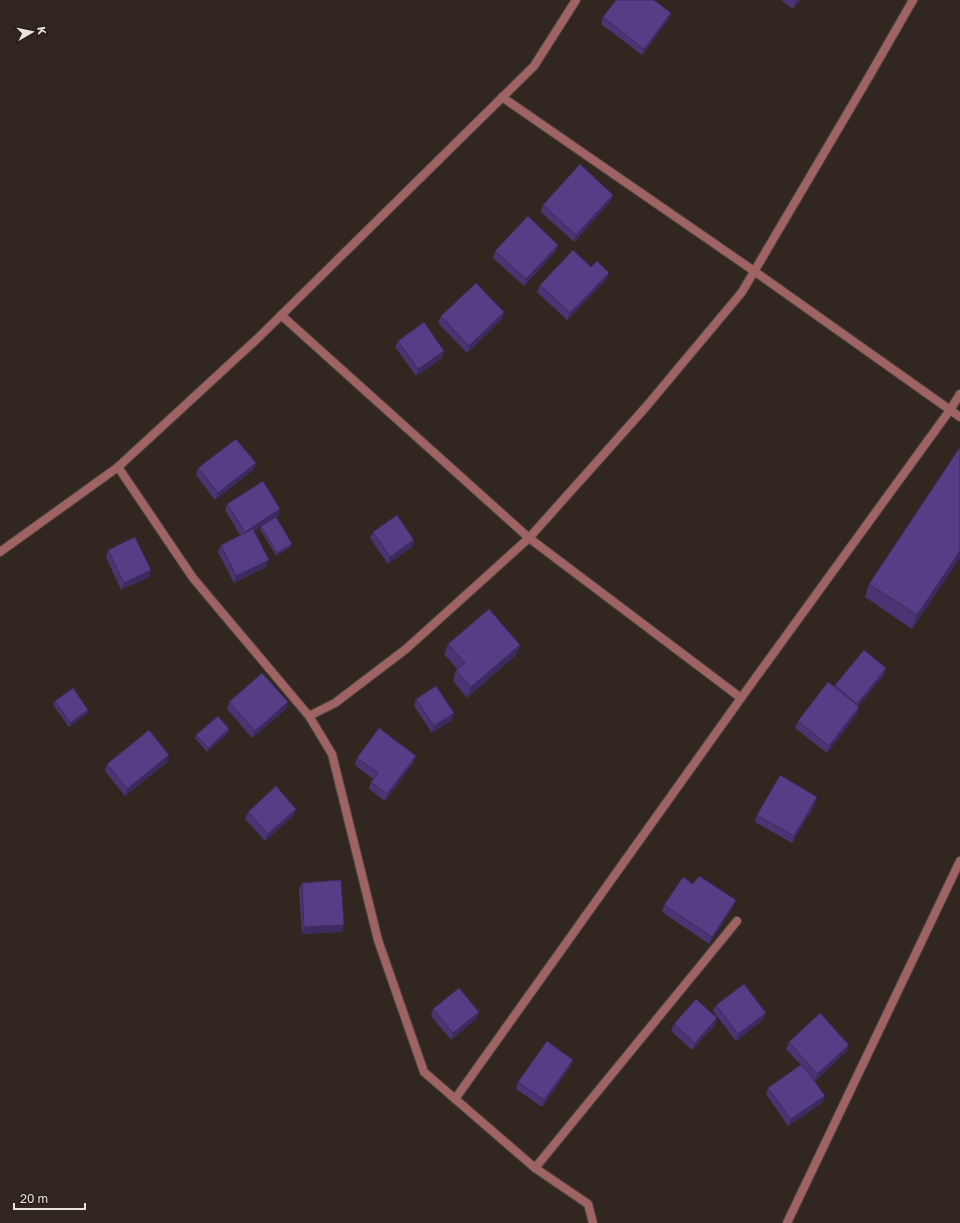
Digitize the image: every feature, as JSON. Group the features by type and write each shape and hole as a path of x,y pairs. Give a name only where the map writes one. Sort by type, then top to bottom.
{"street":[{"path":"0,552 118,467 257,339 534,66 576,0"},
{"path":"309,716 335,703 406,649 529,538 645,408 742,292 913,0"},
{"path":"502,97 754,271 960,417"},
{"path":"282,315 529,538 741,698"},
{"path":"455,1099 960,394"},
{"path":"118,467 193,578 309,716 332,754 378,940 424,1072 535,1168 588,1204 593,1223"},
{"path":"787,1223 960,861"},
{"path":"535,1168 737,921"}],"building":[{"path":"616,0 654,0 671,13 644,49 603,17"},
{"path":"580,164 613,195 576,235 543,205"},
{"path":"528,216 558,245 526,279 495,251"},
{"path":"573,250 591,267 597,261 609,273 570,313 540,285"},
{"path":"476,283 504,312 469,346 441,316"},
{"path":"424,322 444,351 418,369 398,341"},
{"path":"236,439 256,463 218,493 198,468"},
{"path":"960,447 960,551 917,615 869,584"},
{"path":"263,481 280,509 245,532 227,504"},
{"path":"397,515 414,540 390,557 373,532"},
{"path":"276,517 292,544 277,553 261,526"},
{"path":"253,529 269,560 236,576 221,545"},
{"path":"135,537 151,570 124,583 108,550"},
{"path":"489,609 520,645 471,687 456,670 465,663 448,644"},
{"path":"864,650 886,668 857,704 835,685"},
{"path":"262,673 288,702 255,731 229,702"},
{"path":"828,682 859,707 829,746 798,721"},
{"path":"436,686 454,713 434,726 416,699"},
{"path":"73,688 88,710 70,723 55,701"},
{"path":"218,716 229,729 208,748 196,735"},
{"path":"379,728 416,756 387,794 371,782 378,773 357,758"},
{"path":"149,730 169,755 127,789 107,764"},
{"path":"780,775 817,797 794,836 757,815"},
{"path":"276,786 296,809 268,834 248,812"},
{"path":"699,876 736,900 712,937 664,905 683,877 693,884"},
{"path":"341,880 344,925 304,927 302,883"},
{"path":"744,984 766,1013 738,1034 716,1005"},
{"path":"459,988 479,1012 453,1033 433,1009"},
{"path":"696,999 717,1018 695,1043 674,1024"},
{"path":"820,1013 849,1045 817,1074 789,1042"},
{"path":"547,1041 573,1060 544,1100 518,1082"},
{"path":"802,1064 825,1096 791,1119 768,1088"}]}
